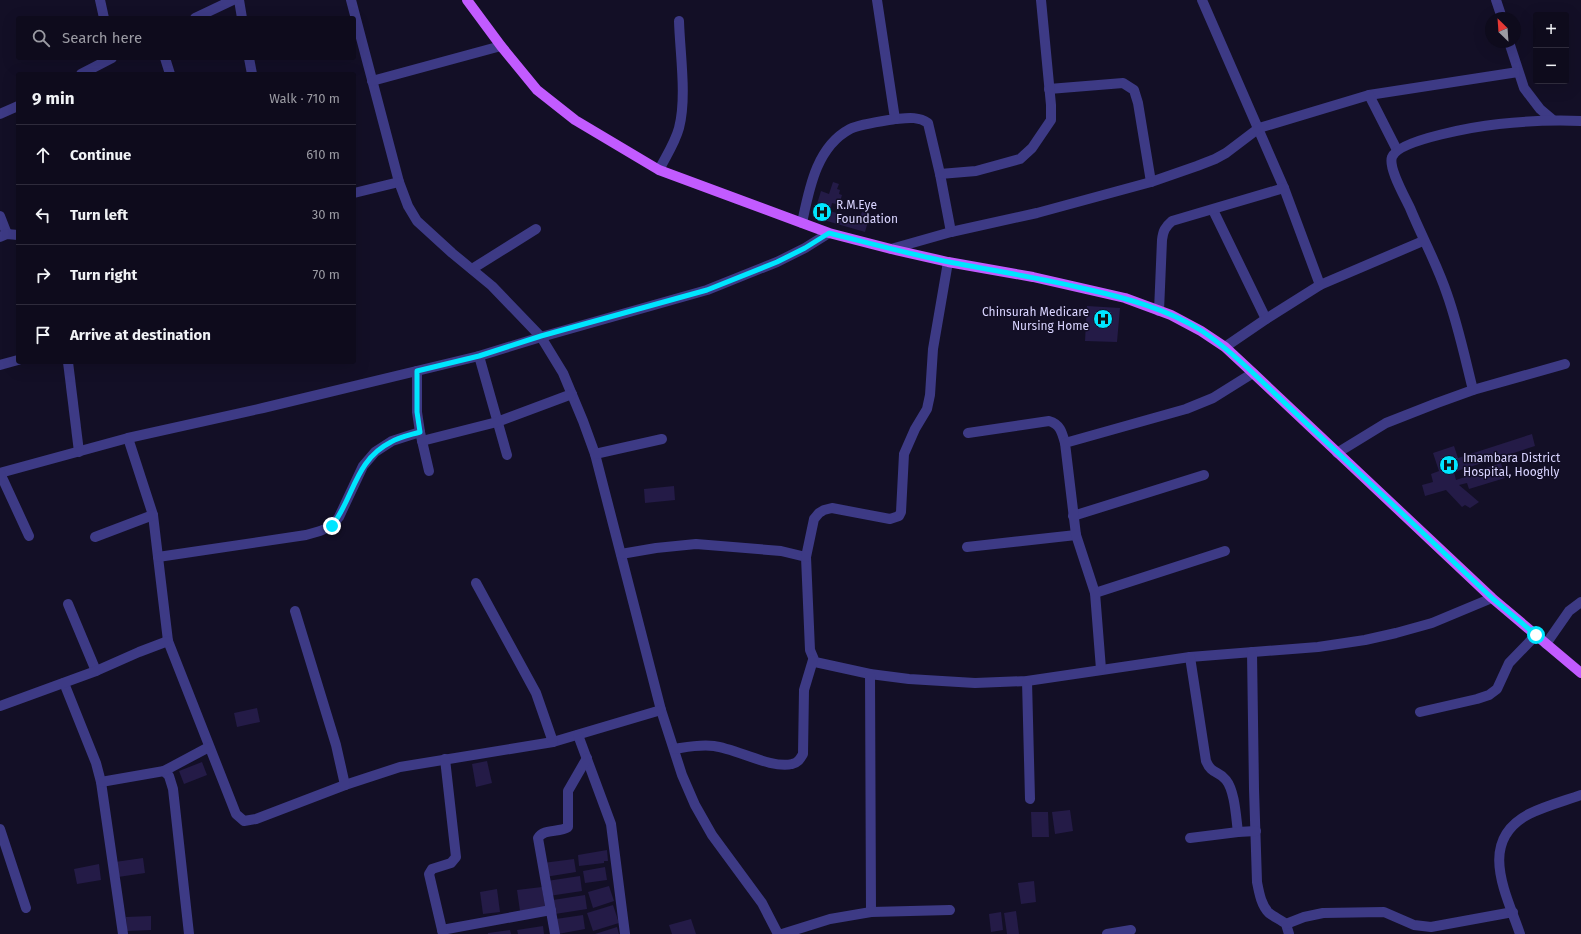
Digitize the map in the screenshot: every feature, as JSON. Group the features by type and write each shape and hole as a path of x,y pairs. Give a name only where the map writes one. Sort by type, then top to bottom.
{"main road":[{"path":"467,0 501,46 537,90 575,120 659,170 829,233 948,262 1033,277 1125,298 1159,310 1201,331 1225,348 1253,373 1492,598 1581,673"}],"street":[{"path":"100,0 104,16"},
{"path":"239,0 242,16"},
{"path":"351,0 355,16"},
{"path":"877,0 895,119"},
{"path":"940,174 976,171 1020,159 1032,148 1051,120 1050,89 1041,0"},
{"path":"1202,0 1284,188 1320,285"},
{"path":"1496,0 1500,12"},
{"path":"199,16 226,2"},
{"path":"356,19 399,182 408,206 417,221 430,234 492,286 541,336 572,394 595,454 661,710 682,775 695,805 723,851 762,903 778,934"},
{"path":"659,170 674,143 682,113 679,21"},
{"path":"372,80 501,46"},
{"path":"1511,48 1524,88 1540,109 1553,120"},
{"path":"85,72 108,60"},
{"path":"166,60 169,72"},
{"path":"249,60 252,72"},
{"path":"891,249 951,232 1037,213 1151,182 1215,159 1226,153 1259,128 1369,95 1518,72"},
{"path":"1050,89 1122,83 1130,86 1134,90 1138,103 1151,182"},
{"path":"1369,95 1397,150"},
{"path":"0,114 16,107"},
{"path":"802,224 809,189 817,166 832,143 851,128 895,119 916,117 928,123 940,174 951,232"},
{"path":"1473,390 1460,336 1447,294 1391,164 1392,157 1397,150 1405,145 1465,129 1498,124 1553,120 1581,121"},
{"path":"356,193 399,182"},
{"path":"1159,310 1163,231 1172,221 1284,188"},
{"path":"1213,210 1266,319"},
{"path":"0,216 4,236 16,235"},
{"path":"472,269 536,229"},
{"path":"29,536 0,473 128,438 263,408 479,356 541,336 707,290 777,262 805,248 829,233"},
{"path":"1225,348 1266,319 1320,285 1423,241"},
{"path":"674,749 696,745 713,746 777,764 792,764 797,762 803,754 804,690 812,660 810,650 806,557 814,519 819,512 832,508 890,519 899,516 901,512 904,454 915,429 927,409 930,395 933,349 948,262"},
{"path":"479,356 507,455"},
{"path":"0,365 16,361"},
{"path":"68,364 79,452"},
{"path":"1337,453 1386,423 1437,403 1473,390 1565,364"},
{"path":"417,371 417,412 429,471"},
{"path":"1065,443 1186,409 1213,398 1253,373"},
{"path":"158,557 306,535 320,531 332,526 339,517 363,466 375,452 392,441 421,437 497,422 572,394"},
{"path":"968,433 1049,421 1059,426 1065,443 1076,535 1095,593 1101,669"},
{"path":"128,438 153,516 168,641 236,814 244,821 256,819 345,785 400,767 553,742 661,710"},
{"path":"595,454 662,439"},
{"path":"1073,516 1204,475"},
{"path":"95,537 153,516"},
{"path":"967,547 1076,535"},
{"path":"622,554 656,548 696,544 781,551 806,557"},
{"path":"1095,593 1225,551"},
{"path":"476,583 536,693 553,742"},
{"path":"812,660 819,663 870,674 909,679 974,683 1027,681 1190,657 1318,647 1364,640 1396,634 1432,623 1492,598"},
{"path":"1546,644 1569,611 1581,602"},
{"path":"68,604 96,671"},
{"path":"295,611 336,745 345,785"},
{"path":"1420,712 1477,700 1489,695 1497,689 1509,663 1536,635"},
{"path":"0,706 96,671 168,641"},
{"path":"1252,652 1257,882 1260,896 1269,912 1286,924 1289,934"},
{"path":"1190,657 1206,761 1211,771 1221,775 1231,789 1238,832"},
{"path":"870,674 871,912"},
{"path":"1027,681 1030,799"},
{"path":"64,682 96,763 101,782 123,934"},
{"path":"578,735 611,824 625,934"},
{"path":"101,782 164,770 209,747"},
{"path":"555,934 538,838 542,833 563,829 568,826 568,790 587,758"},
{"path":"445,759 456,857 451,863 432,868 429,874 442,932 551,910"},
{"path":"164,770 169,776 173,788 189,934"},
{"path":"1520,934 1501,875 1498,855 1500,844 1513,826 1528,815 1581,795"},
{"path":"0,829 26,908"},
{"path":"1190,838 1256,831"},
{"path":"782,934 830,919 871,912 950,910"},
{"path":"1286,924 1304,917 1323,913 1384,912 1414,925 1431,927 1513,912"},
{"path":"1107,934 1131,930"}],"building":[{"path":"833,182 839,184 837,189 840,190 839,194 842,195 839,205 832,203 830,211 859,220 862,212 870,214 865,232 813,217 821,191 829,194"},
{"path":"1087,306 1120,308 1117,342 1085,341"},
{"path":"1532,434 1535,446 1454,472 1456,480 1465,477 1465,475 1501,463 1505,478 1469,489 1467,483 1459,485 1479,502 1470,508 1465,505 1462,507 1446,490 1425,496 1422,485 1433,482 1431,474 1439,471 1433,453 1454,446 1458,458"},
{"path":"674,486 675,500 645,503 644,489"},
{"path":"257,708 260,722 237,727 234,713"},
{"path":"487,761 492,783 476,787 472,764"},
{"path":"202,762 207,775 184,784 179,771"},
{"path":"1070,810 1073,831 1055,834 1052,812"},
{"path":"1031,812 1048,812 1049,837 1032,837"},
{"path":"607,850 608,861 604,861 604,863 579,866 578,855"},
{"path":"143,858 145,873 118,877 115,862"},
{"path":"574,859 576,872 545,877 543,863"},
{"path":"99,864 101,880 77,884 74,869"},
{"path":"605,867 607,880 585,883 583,871"},
{"path":"580,876 582,891 549,896 547,881"},
{"path":"1034,881 1036,902 1021,904 1018,883"},
{"path":"609,886 614,901 593,908 588,892"},
{"path":"542,887 545,907 520,911 517,890"},
{"path":"497,889 500,912 483,914 480,892"},
{"path":"585,895 587,909 555,914 553,900"},
{"path":"613,905 619,923 593,931 587,913"},
{"path":"1016,911 1019,934 1007,934 1004,913"},
{"path":"1001,912 1003,930 991,932 989,914"},
{"path":"583,915 585,929 558,934 556,919"},
{"path":"151,916 151,930 127,931 126,917"},
{"path":"691,919 696,934 672,934 669,925"},
{"path":"543,926 544,934 518,934 517,930"},
{"path":"617,927 619,934 595,934"},
{"path":"510,930 511,934 488,934 488,933"}],"place":[{"name":"R.M.Eye Foundation","path":"822,212"},
{"name":"Chinsurah Medicare Nursing Home","path":"1103,319"},
{"name":"Imambara District Hospital, Hooghly","path":"1449,465"}],"route":[{"path":"332,526 339,517 363,466 375,452 392,441 420,432 417,412 417,371 479,356 541,336 611,318 707,290 777,262 805,248 829,233 948,262 1033,277 1125,298 1171,315 1201,331 1225,348 1253,373 1492,598 1536,635"}]}
